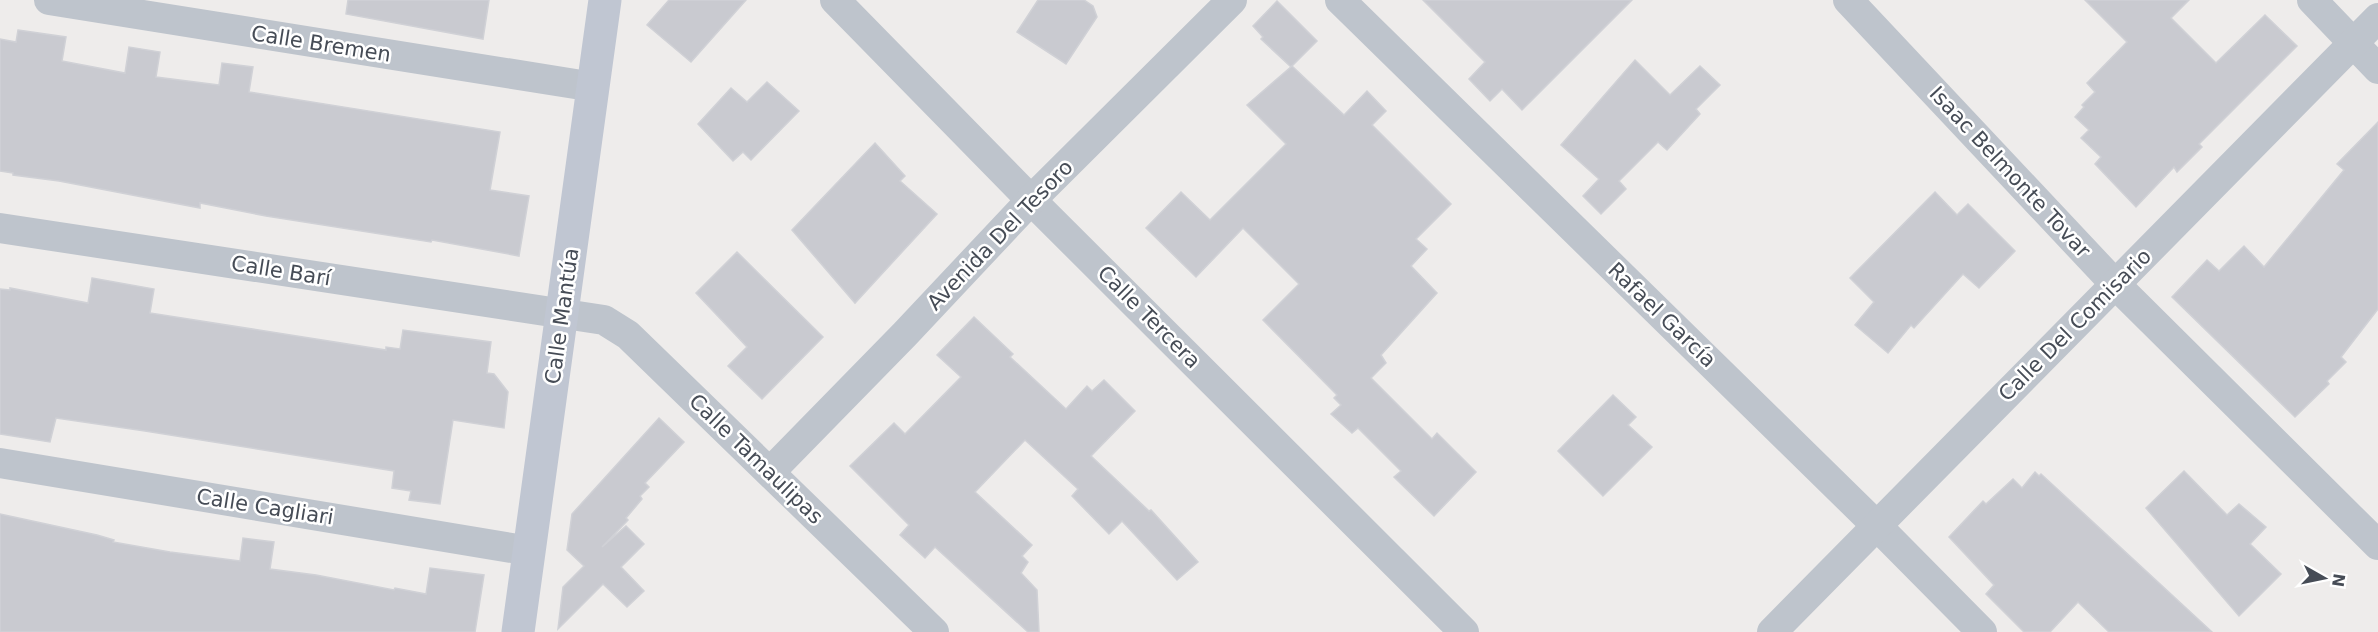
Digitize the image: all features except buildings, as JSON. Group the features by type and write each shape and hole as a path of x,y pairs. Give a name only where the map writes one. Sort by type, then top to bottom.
{"street":[{"name":"Calle Bremen","path":"49,0 594,87"},
{"name":"Calle Mantúa","path":"518,632 606,0"},
{"name":"Calle Tercera","path":"835,0 1031,200 1464,632"},
{"name":"Avenida Del Tesoro","path":"770,472 905,334 1031,200 1232,0"},
{"name":"Rafael García","path":"1340,0 1877,526 1982,632"},
{"name":"Isaac Belmonte Tovar","path":"1848,0 2115,284 2378,544"},
{"path":"2312,0 2378,69"},
{"name":"Calle Del Comisario","path":"1772,632 2378,18"},
{"name":"Calle Barí","path":"0,228 562,314"},
{"name":"Calle Tamaulipas","path":"562,314 604,320 628,336 934,632"},
{"name":"Calle Cagliari","path":"0,463 530,551"}]}
